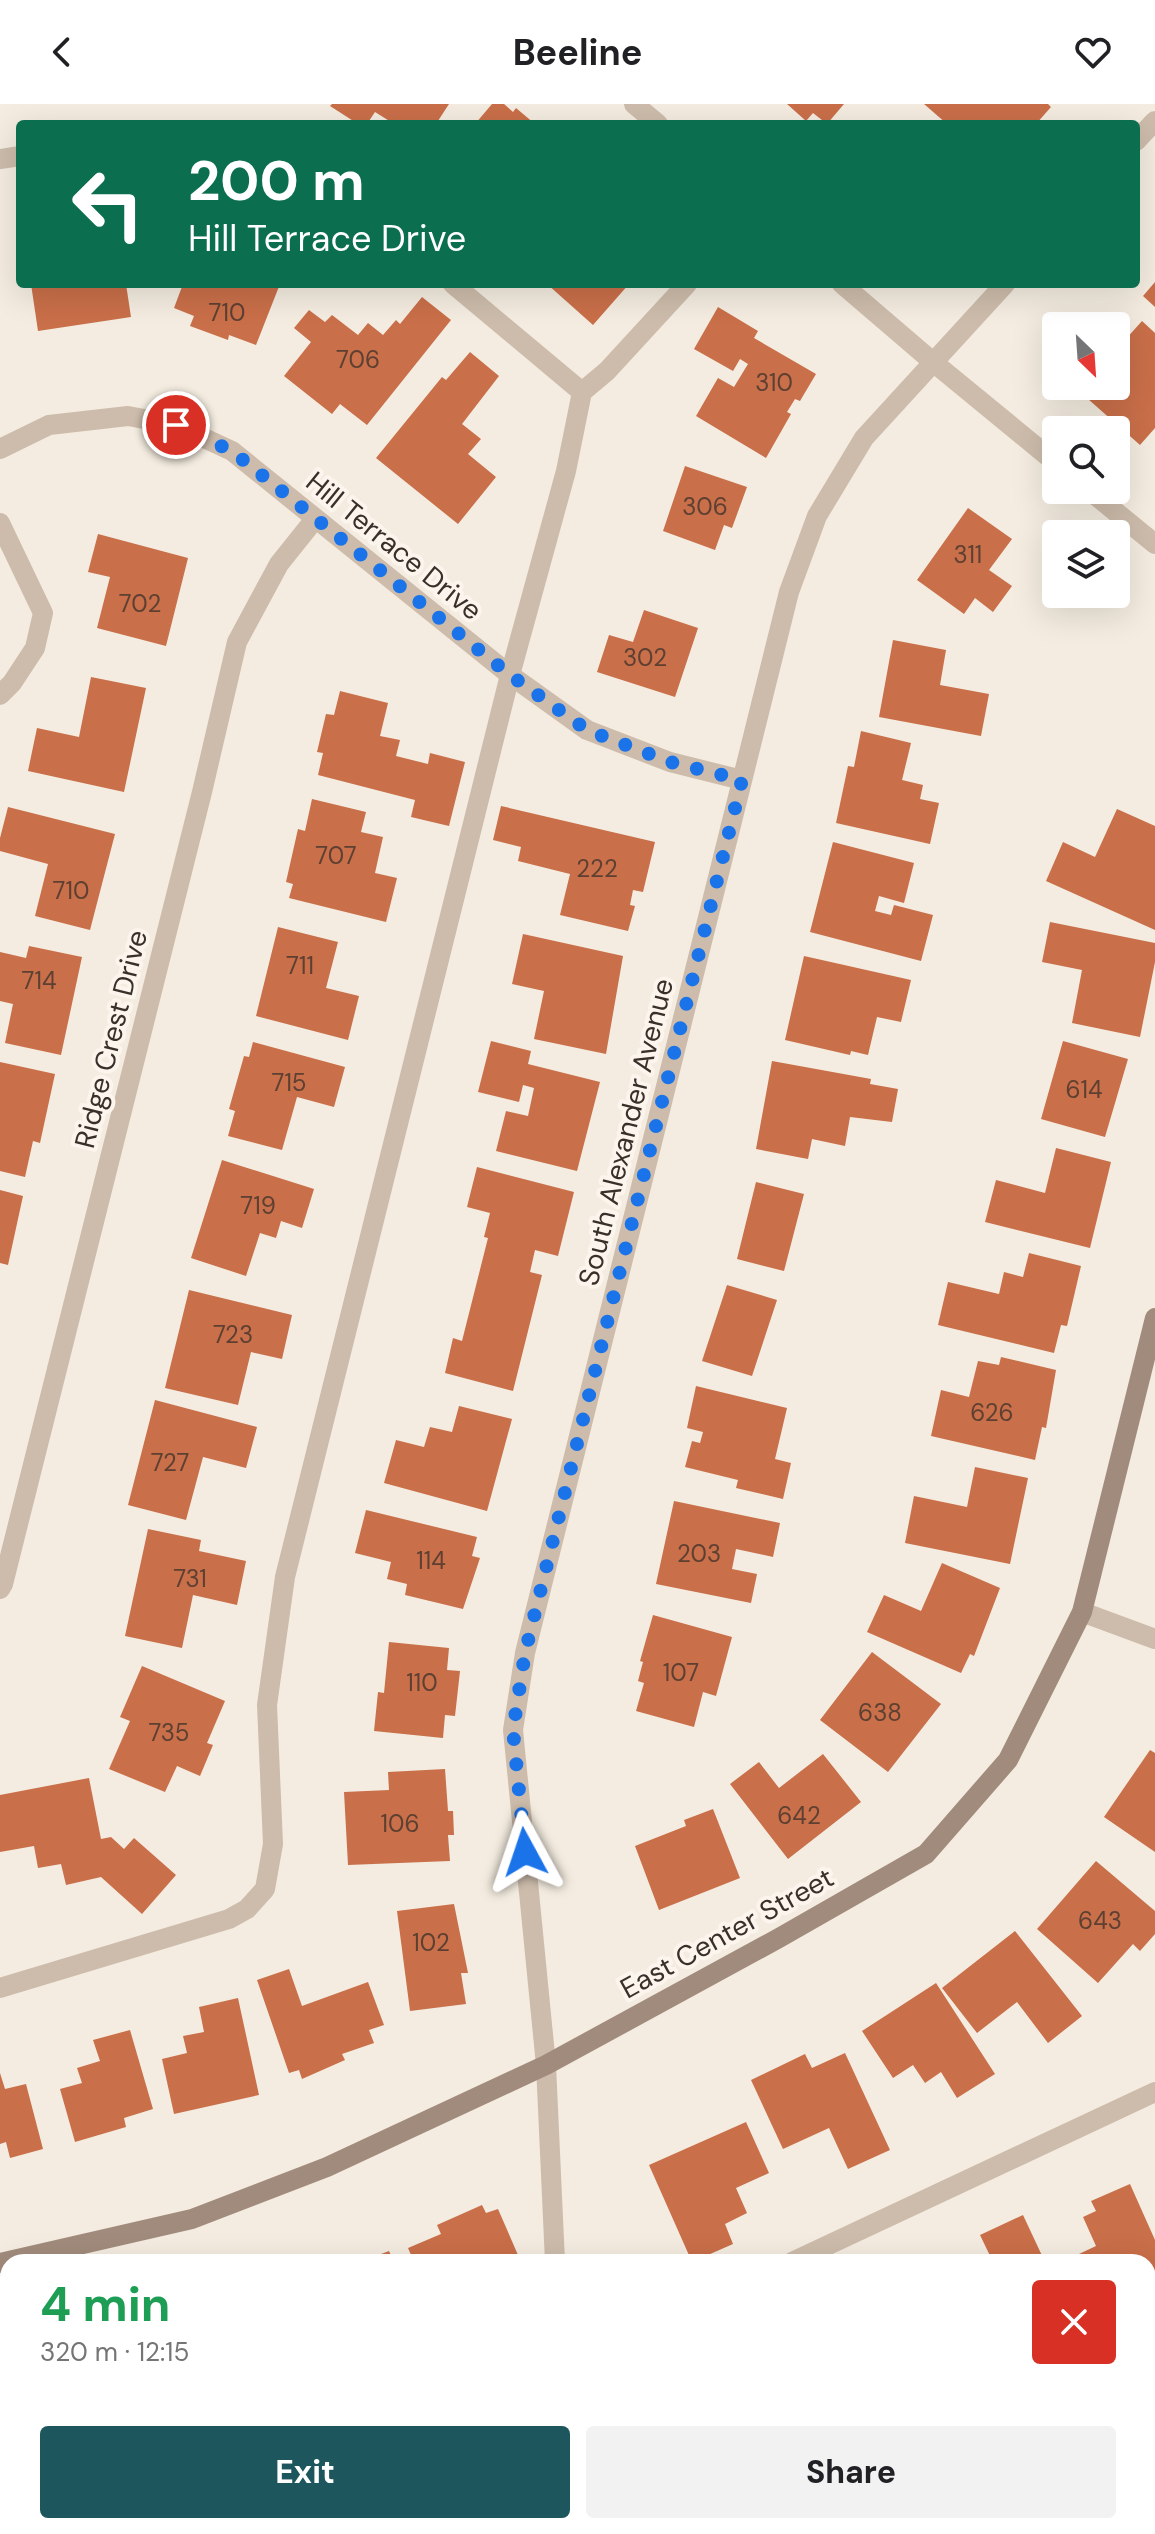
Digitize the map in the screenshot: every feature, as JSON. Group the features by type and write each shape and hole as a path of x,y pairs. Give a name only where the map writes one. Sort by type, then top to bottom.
{"street":[{"path":"634,104 653,120"},
{"path":"1140,137 1155,121"},
{"path":"458,288 582,392"},
{"path":"0,1988 229,1919 247,1909 265,1889 273,1844 267,1705 285,1577 510,675 566,471 582,392 607,371 683,288"},
{"path":"847,288 1042,452"},
{"name":"South Alexander Avenue","path":"555,2254 546,2065 513,1730 525,1653 789,592 817,516 864,438 1001,288"},
{"name":"Hill Terrace Drive","path":"0,449 49,425 128,416 176,425 232,451 510,675 587,730 670,762 742,780"},
{"path":"1106,504 1155,544"},
{"name":"Ridge Crest Drive","path":"0,1589 202,792 237,642 279,564 315,519"},
{"path":"0,523 43,613 35,648 12,683 0,695"},
{"name":"East Center Street","path":"39,2254 192,2219 327,2167 546,2065 926,1854 1008,1760 1082,1612 1155,1318"},
{"path":"1082,1612 1155,1639"},
{"path":"809,2254 1155,2092"}],"building":[{"path":"449,104 439,120 388,120 375,112 370,120 352,120 330,106"},
{"path":"492,104 504,104 513,112 516,108 530,120 478,120"},
{"path":"787,104 844,104 830,120 822,120 813,113 805,120"},
{"path":"924,104 1048,104 1051,107 1040,120 942,120"},
{"path":"1155,282 1155,307 1143,296"},
{"path":"32,288 127,288 131,317 38,331"},
{"path":"182,288 278,288 256,345 229,335 228,340 190,326 194,316 174,308"},
{"path":"551,288 625,288 593,325"},
{"path":"422,297 451,320 367,425 340,404 332,414 284,376 311,342 294,328 309,310 325,322 332,315 358,335 368,323 383,335 396,320 400,324"},
{"path":"718,307 758,331 754,338 816,374 800,401 795,399 787,412 791,414 766,458 696,416 718,378 734,387 748,364 740,359 733,371 694,349"},
{"path":"1142,321 1155,333 1155,428 1140,445 1130,436 1130,416 1107,416 1089,400 1130,400 1130,334"},
{"path":"470,352 499,376 462,424 481,439 468,454 496,477 458,524 376,458 442,377 446,380"},
{"path":"685,466 747,487 732,528 724,525 715,550 663,531"},
{"path":"968,508 1012,539 989,570 1012,586 993,612 975,598 964,614 917,580"},
{"path":"98,534 188,558 166,646 97,628 110,577 88,572"},
{"path":"644,610 698,628 675,697 597,672 609,635 633,642"},
{"path":"893,640 946,650 940,685 989,694 981,736 879,717"},
{"path":"91,677 146,688 124,792 28,771 37,728 79,737"},
{"path":"340,691 388,703 380,736 400,740 396,756 428,764 430,753 465,762 449,826 411,817 415,800 318,775 323,753 317,752 326,714 334,715"},
{"path":"861,731 911,743 902,780 923,785 920,799 939,803 930,844 836,823 848,766 854,767"},
{"path":"312,799 366,812 361,832 383,837 375,873 397,878 386,922 289,898 293,884 286,882 298,829 305,831"},
{"path":"501,806 655,842 643,892 633,890 630,905 635,906 628,931 560,915 570,874 518,861 521,847 493,840"},
{"path":"8,807 115,834 90,930 35,916 48,864 0,851"},
{"path":"1117,809 1155,826 1155,930 1046,881 1063,842 1095,857"},
{"path":"833,842 914,863 904,903 879,896 875,911 891,915 894,905 933,915 921,961 810,932"},
{"path":"1050,922 1155,943 1155,962 1140,1037 1072,1023 1082,970 1042,962"},
{"path":"278,927 338,942 326,988 359,996 348,1040 256,1016"},
{"path":"523,934 623,956 606,1054 534,1039 544,991 512,984"},
{"path":"29,946 82,957 61,1055 5,1043 13,1004 0,1001 0,952 26,958"},
{"path":"804,956 911,980 901,1022 877,1017 868,1055 851,1051 850,1055 785,1040"},
{"path":"491,1041 531,1051 528,1064 600,1082 577,1171 496,1151 506,1111 528,1116 534,1088 523,1085 519,1102 478,1092"},
{"path":"1063,1041 1128,1059 1105,1137 1041,1119"},
{"path":"253,1042 345,1067 334,1107 297,1097 282,1150 228,1136 235,1111 229,1109 244,1056 249,1057"},
{"path":"772,1061 871,1079 870,1084 898,1089 892,1122 850,1117 845,1146 812,1139 808,1159 756,1149"},
{"path":"0,1062 55,1074 40,1143 33,1141 25,1177 0,1171"},
{"path":"1056,1148 1111,1162 1090,1248 985,1222 996,1180 1045,1193"},
{"path":"222,1160 314,1189 302,1228 281,1221 276,1238 260,1233 246,1276 191,1258"},
{"path":"477,1167 574,1192 558,1256 535,1250 530,1272 542,1275 513,1391 445,1373 453,1338 462,1341 488,1238 484,1237 490,1213 467,1207"},
{"path":"756,1182 804,1194 784,1271 737,1259"},
{"path":"0,1190 23,1196 8,1265 0,1263"},
{"path":"1029,1253 1081,1266 1067,1326 1061,1325 1054,1353 938,1325 948,1282 999,1294 1004,1272 1023,1277"},
{"path":"727,1285 777,1300 752,1376 702,1361"},
{"path":"189,1290 292,1315 282,1359 251,1352 238,1405 165,1388"},
{"path":"1001,1357 1056,1370 1046,1428 1042,1427 1035,1460 931,1436 941,1390 969,1397 978,1361 999,1365"},
{"path":"696,1386 787,1408 775,1459 791,1463 783,1499 736,1488 738,1480 685,1467 692,1441 700,1443 703,1432 687,1428"},
{"path":"155,1400 257,1427 246,1468 203,1457 186,1520 128,1505"},
{"path":"459,1406 512,1419 487,1511 384,1483 396,1440 424,1447 430,1427 452,1432"},
{"path":"975,1467 1028,1478 1010,1564 905,1543 914,1496 967,1507"},
{"path":"674,1501 780,1523 773,1557 736,1549 732,1569 757,1574 751,1603 656,1584"},
{"path":"366,1510 477,1537 472,1556 480,1558 463,1609 405,1595 407,1584 387,1579 391,1562 355,1553"},
{"path":"148,1529 201,1540 199,1551 246,1561 237,1605 193,1595 182,1648 125,1636"},
{"path":"942,1563 1000,1588 974,1656 970,1654 961,1673 867,1632 884,1595 921,1611"},
{"path":"653,1615 732,1637 716,1696 703,1692 694,1727 636,1711 644,1683 638,1681 643,1662 640,1661"},
{"path":"389,1642 449,1648 447,1670 460,1671 455,1716 445,1715 443,1738 374,1731 378,1692 384,1693"},
{"path":"872,1652 941,1704 888,1772 820,1720"},
{"path":"142,1666 225,1701 207,1743 213,1745 200,1776 177,1766 165,1792 109,1769 130,1721 120,1717"},
{"path":"1150,1750 1155,1753 1155,1852 1104,1817"},
{"path":"823,1754 861,1802 788,1859 730,1784 759,1762 779,1788"},
{"path":"445,1769 448,1811 453,1811 454,1835 448,1835 450,1861 348,1865 344,1792 389,1790 388,1772"},
{"path":"89,1778 101,1839 111,1837 124,1849 134,1838 176,1875 142,1914 101,1877 66,1885 61,1864 38,1868 34,1846 0,1852 0,1795"},
{"path":"713,1809 740,1878 659,1910 635,1846 686,1826 684,1820"},
{"path":"1096,1861 1155,1911 1155,1934 1140,1951 1133,1944 1098,1983 1037,1929"},
{"path":"454,1904 468,1973 461,1973 466,2004 410,2011 397,1911"},
{"path":"1015,1931 1082,2016 1048,2043 1017,2002 977,2033 942,1988"},
{"path":"289,1969 302,2006 368,1982 384,2025 369,2030 374,2043 342,2054 345,2060 302,2079 299,2070 289,2073 257,1980"},
{"path":"936,1983 995,2074 957,2098 941,2072 925,2083 913,2065 893,2078 862,2031"},
{"path":"238,1998 259,2095 174,2114 162,2059 187,2053 183,2036 204,2032 199,2007"},
{"path":"130,2030 153,2109 124,2118 126,2127 75,2142 60,2089 82,2083 77,2068 100,2061 93,2040"},
{"path":"845,2053 890,2150 848,2169 829,2128 783,2149 751,2080 805,2054 812,2068"},
{"path":"0,2073 5,2089 26,2084 43,2149 10,2158 6,2142 0,2144"},
{"path":"746,2122 769,2173 736,2188 747,2213 725,2224 733,2244 710,2254 688,2254 649,2165"},
{"path":"1130,2184 1155,2240 1155,2254 1079,2254 1096,2246 1083,2217 1096,2211 1091,2201"},
{"path":"482,2205 486,2213 498,2209 518,2254 411,2254 408,2248 441,2234 437,2225"},
{"path":"1023,2215 1041,2254 989,2254 980,2235"}],"route":[{"path":"176,425 232,451 510,675 587,730 670,762 742,780 525,1653 513,1730 525,1852"}]}
